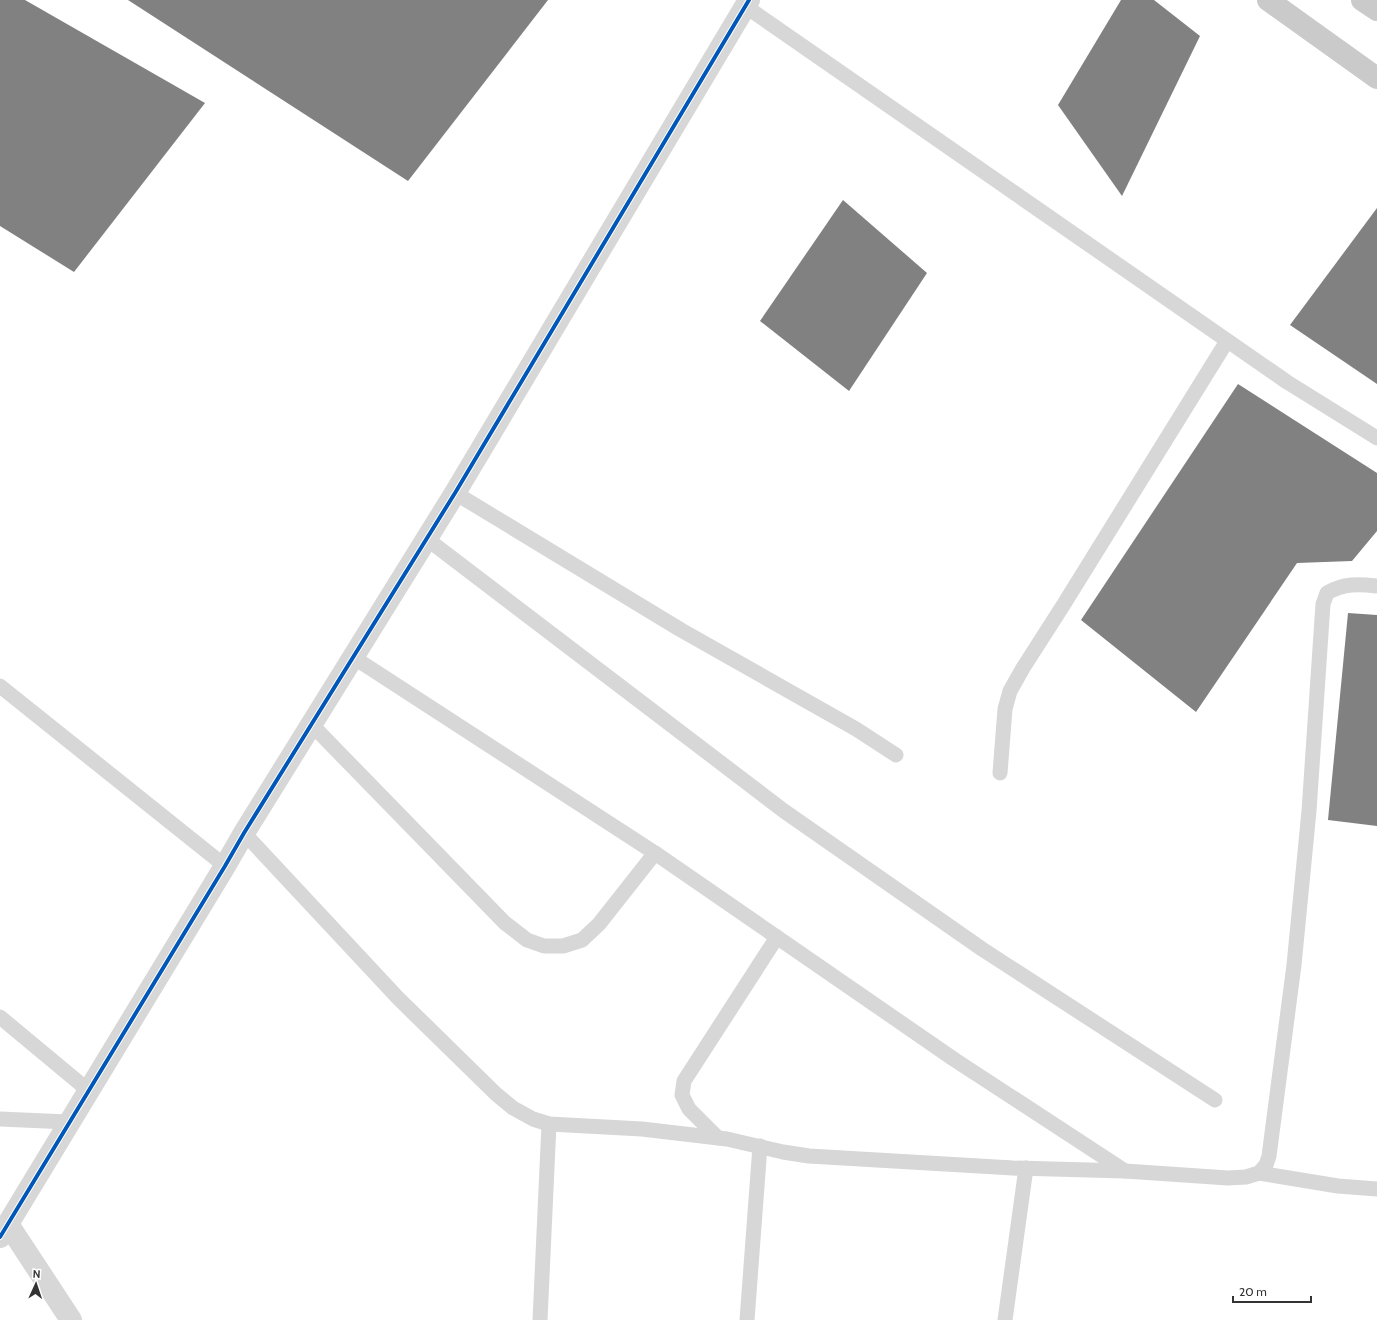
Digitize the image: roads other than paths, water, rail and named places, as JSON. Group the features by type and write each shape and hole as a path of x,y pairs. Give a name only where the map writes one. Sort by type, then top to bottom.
{"main road":[{"path":"1268,0 1377,78"}],"street":[{"path":"71,1320 4,1230 244,833 455,493 747,3"}],"lane":[{"path":"747,3 1226,341 1287,382 1377,438"},
{"path":"1000,773 1005,709 1010,692 1016,680 1226,341"},
{"path":"455,493 681,630 856,729 896,755"},
{"path":"427,539 784,811 982,949 1216,1100"},
{"path":"1259,1173 1266,1165 1269,1156 1294,965 1309,811 1324,604 1327,593 1337,587 1352,584 1377,586"},
{"path":"353,657 655,853 955,1060 1125,1171"},
{"path":"0,686 225,866"},
{"path":"311,724 505,923 527,940 544,946 563,946 582,940 599,924 655,853"},
{"path":"244,833 398,998 496,1094 514,1108 549,1124 642,1129 718,1138 809,1156 1026,1168 1125,1171 1228,1178 1246,1177 1259,1173 1338,1186 1377,1189"},
{"path":"718,1138 689,1109 682,1095 684,1081 777,937"},
{"path":"0,1017 89,1091"},
{"path":"0,1118 68,1122"},
{"path":"540,1320 549,1124"},
{"path":"747,1320 760,1146"},
{"path":"1005,1320 1026,1168"}]}
